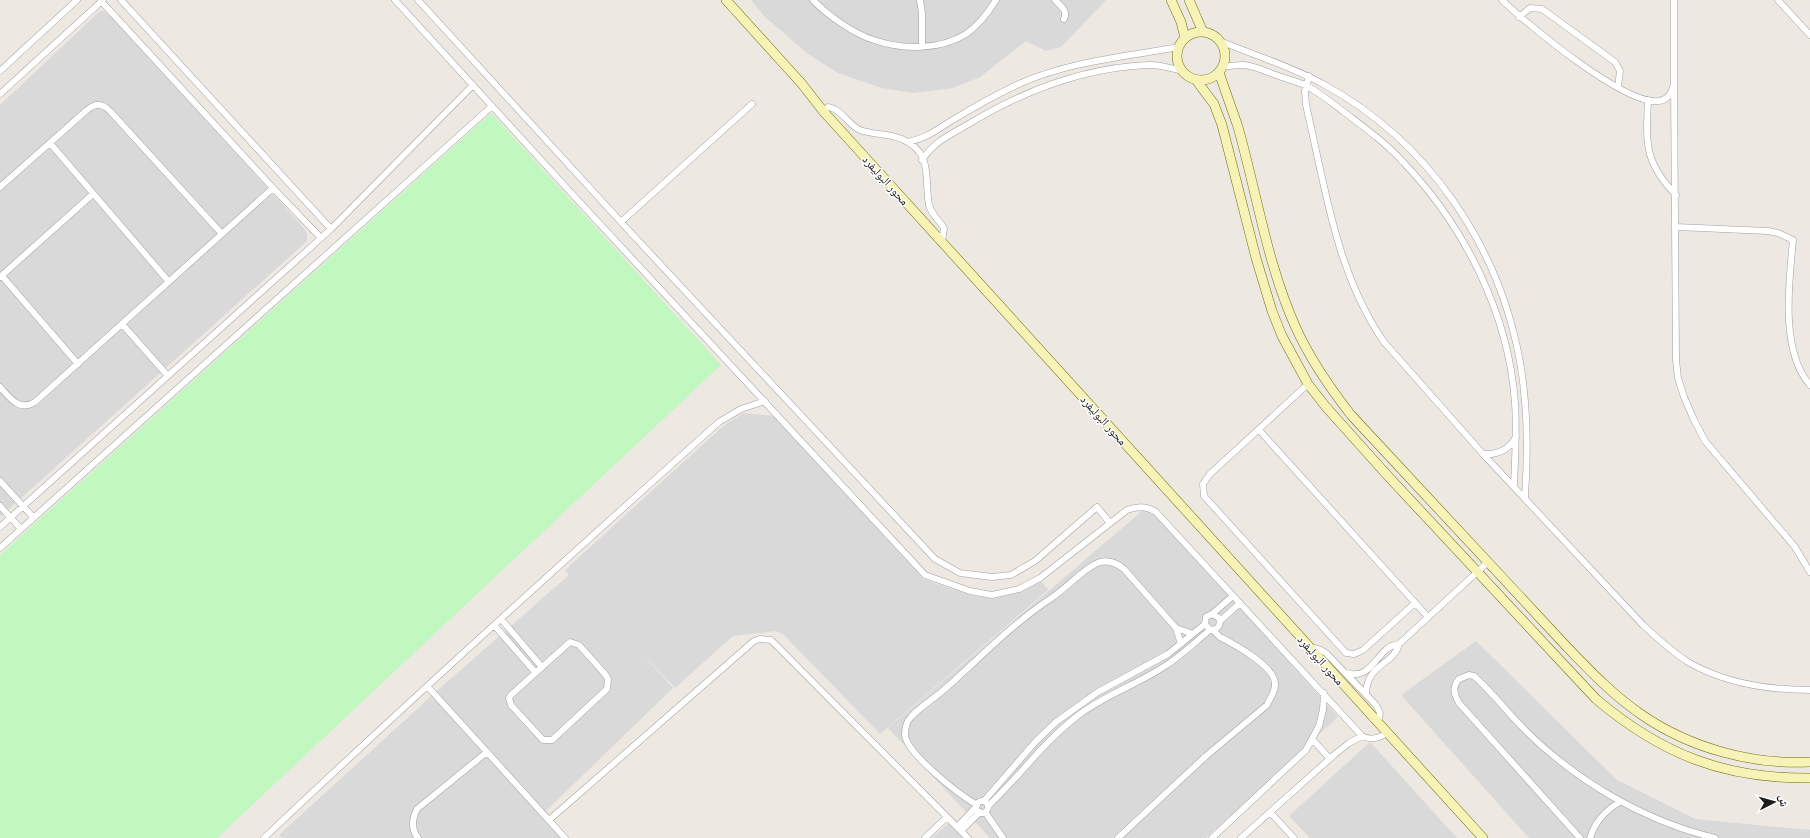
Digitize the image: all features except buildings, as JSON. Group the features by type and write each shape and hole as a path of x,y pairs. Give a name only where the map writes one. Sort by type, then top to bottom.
{"street":[{"path":"0,71 77,0"},
{"path":"120,0 331,229"},
{"path":"395,0 925,575 970,591 992,595 1019,589 1040,578 1110,523 1132,508 1142,507 1151,509 1156,512 1362,736 1371,739 1387,733"},
{"path":"418,0 935,559 960,573 992,577 1011,575 1035,562 1097,507 1110,523"},
{"name":"محور البوليفرد","path":"726,0 802,84 824,111 1483,838"},
{"path":"813,0 840,22 873,40 902,46 922,46 946,42 965,34 984,18 996,0"},
{"path":"920,0 922,13 922,46"},
{"path":"1055,0 1065,11 1066,15 1064,19"},
{"path":"1171,0 1181,22 1186,38"},
{"path":"1189,0 1203,32"},
{"path":"1502,0 1519,17 1576,61 1632,95 1648,100 1664,100 1669,95 1674,84"},
{"path":"1674,0 1676,360 1678,378 1694,420 1706,441 1795,547 1810,572"},
{"path":"1778,0 1810,35"},
{"path":"0,94 102,1 273,188 321,238"},
{"path":"1519,17 1530,8 1542,9 1615,62 1620,71 1618,86"},
{"path":"1514,485 1516,437 1513,386 1509,359 1500,326 1476,266 1455,228 1422,182 1390,148 1331,102 1306,86 1248,66 1221,70 1208,79 1196,80 1188,77 1182,71 1177,60 1179,47 1186,38 1203,32 1212,35 1220,42 1281,64 1309,76 1352,102 1401,140 1444,188 1477,239 1494,272 1504,301 1520,362 1526,418 1525,498"},
{"path":"1220,42 1225,56 1221,70 1278,279 1286,303 1306,348 1336,395 1351,415 1487,562 1604,685 1646,718 1677,735 1719,751 1764,760 1810,762"},
{"path":"908,142 928,137 982,103 1039,76 1079,64 1179,47"},
{"path":"922,160 933,145 988,112 1027,94 1062,81 1106,70 1148,65 1163,66 1182,71"},
{"path":"1309,76 1306,86 1306,105 1334,225 1346,267 1362,306 1384,342 1483,454 1514,485 1643,625 1688,662 1717,675 1748,685 1779,690 1810,690"},
{"path":"1196,80 1214,104 1222,125 1256,258 1272,311 1282,336 1308,384 1326,407 1387,475 1596,699 1622,722 1670,749 1714,766 1763,777 1810,778"},
{"path":"0,526 331,229 473,85"},
{"path":"1648,100 1646,139 1648,151 1659,174 1676,195"},
{"path":"0,187 92,106 99,104 105,106 222,234"},
{"path":"622,222 752,104"},
{"path":"0,548 492,106"},
{"path":"824,111 828,107 834,108 852,125 860,130 892,136 908,142 918,152 927,172 929,206 944,228 942,241"},
{"path":"50,143 169,282"},
{"path":"0,387 18,405 30,405 78,364 273,188"},
{"path":"78,364 1,276 93,194"},
{"path":"1676,227 1768,231 1778,233 1793,240 1789,315 1792,350 1804,379 1810,385"},
{"path":"122,324 168,376"},
{"path":"1308,384 1206,479 1203,484 1204,496 1338,646 1350,654 1359,653 1415,603"},
{"path":"264,838 356,751 428,687 494,625 720,422 741,408 765,401"},
{"path":"1259,430 1428,617"},
{"path":"1483,454 1494,454 1505,450 1516,437"},
{"path":"0,481 33,517"},
{"path":"0,506 21,530"},
{"path":"1345,673 1354,674 1364,672 1384,658 1395,653 1398,644 1487,562"},
{"path":"1003,838 982,807 962,796 908,745 905,732 907,723 912,716 936,698 1032,610 1065,588 1088,567 1096,563 1113,563 1124,569 1176,628 1181,644"},
{"path":"982,807 1036,741 1073,708 1098,692 1160,659 1205,624 1206,617 1212,614 1233,596"},
{"path":"959,829 982,807 1016,780 1043,747 1079,715 1113,693 1164,667 1219,624 1240,603"},
{"path":"1212,614 1218,617 1224,639"},
{"path":"501,619 542,666"},
{"path":"1118,838 1206,756 1267,705 1273,694 1276,683 1270,671 1211,630 1205,624"},
{"path":"494,625 535,672"},
{"path":"1176,628 1193,634"},
{"path":"549,820 754,641 760,638 771,640 968,838"},
{"path":"570,642 574,643 605,674 608,684 607,689 549,741 540,738 510,702 511,695 535,672 570,642"},
{"path":"1309,646 1326,653 1366,694 1379,710 1378,722"},
{"path":"1366,694 1369,677 1384,658"},
{"path":"1160,659 1164,667"},
{"path":"1580,838 1459,703 1454,692 1454,687 1459,679 1469,675 1474,676 1525,730 1548,751 1620,802 1677,828 1715,838"},
{"path":"428,687 565,838"},
{"path":"1212,838 1304,753 1313,740 1321,718 1324,693"},
{"path":"1073,708 1079,715"},
{"path":"1241,838 1330,759 1362,736"},
{"path":"1313,740 1330,759"},
{"path":"418,838 415,834 413,826 417,809 488,752"},
{"path":"1590,838 1602,815 1620,802"},
{"path":"1270,812 1294,838"},
{"path":"924,838 948,817"}],"shaded area":[{"path":"751,0 1106,0 1061,47 1046,51 1026,41 980,77 953,88 913,93 882,88 838,73 808,54 765,17"},
{"path":"100,11 104,11 110,15 304,228 307,234 307,241 0,517 0,105"},
{"path":"743,413 774,416 923,579 970,595 992,599 1020,592 1041,581 1048,590 880,734 783,634 776,631 733,636 675,688 640,651 673,688 546,811 568,838 282,838 279,835 439,689 569,575 565,570 722,427"},
{"path":"1149,505 1338,717 1206,838 990,838 888,728"},
{"path":"1476,641 1617,780 1695,819 1810,830 1810,838 1529,838 1401,695"},
{"path":"1370,742 1457,838 1310,838 1289,816"},
{"path":"949,823 963,838 932,838"}],"green space":[{"path":"491,113 721,365 217,838 0,838 0,555"}]}
